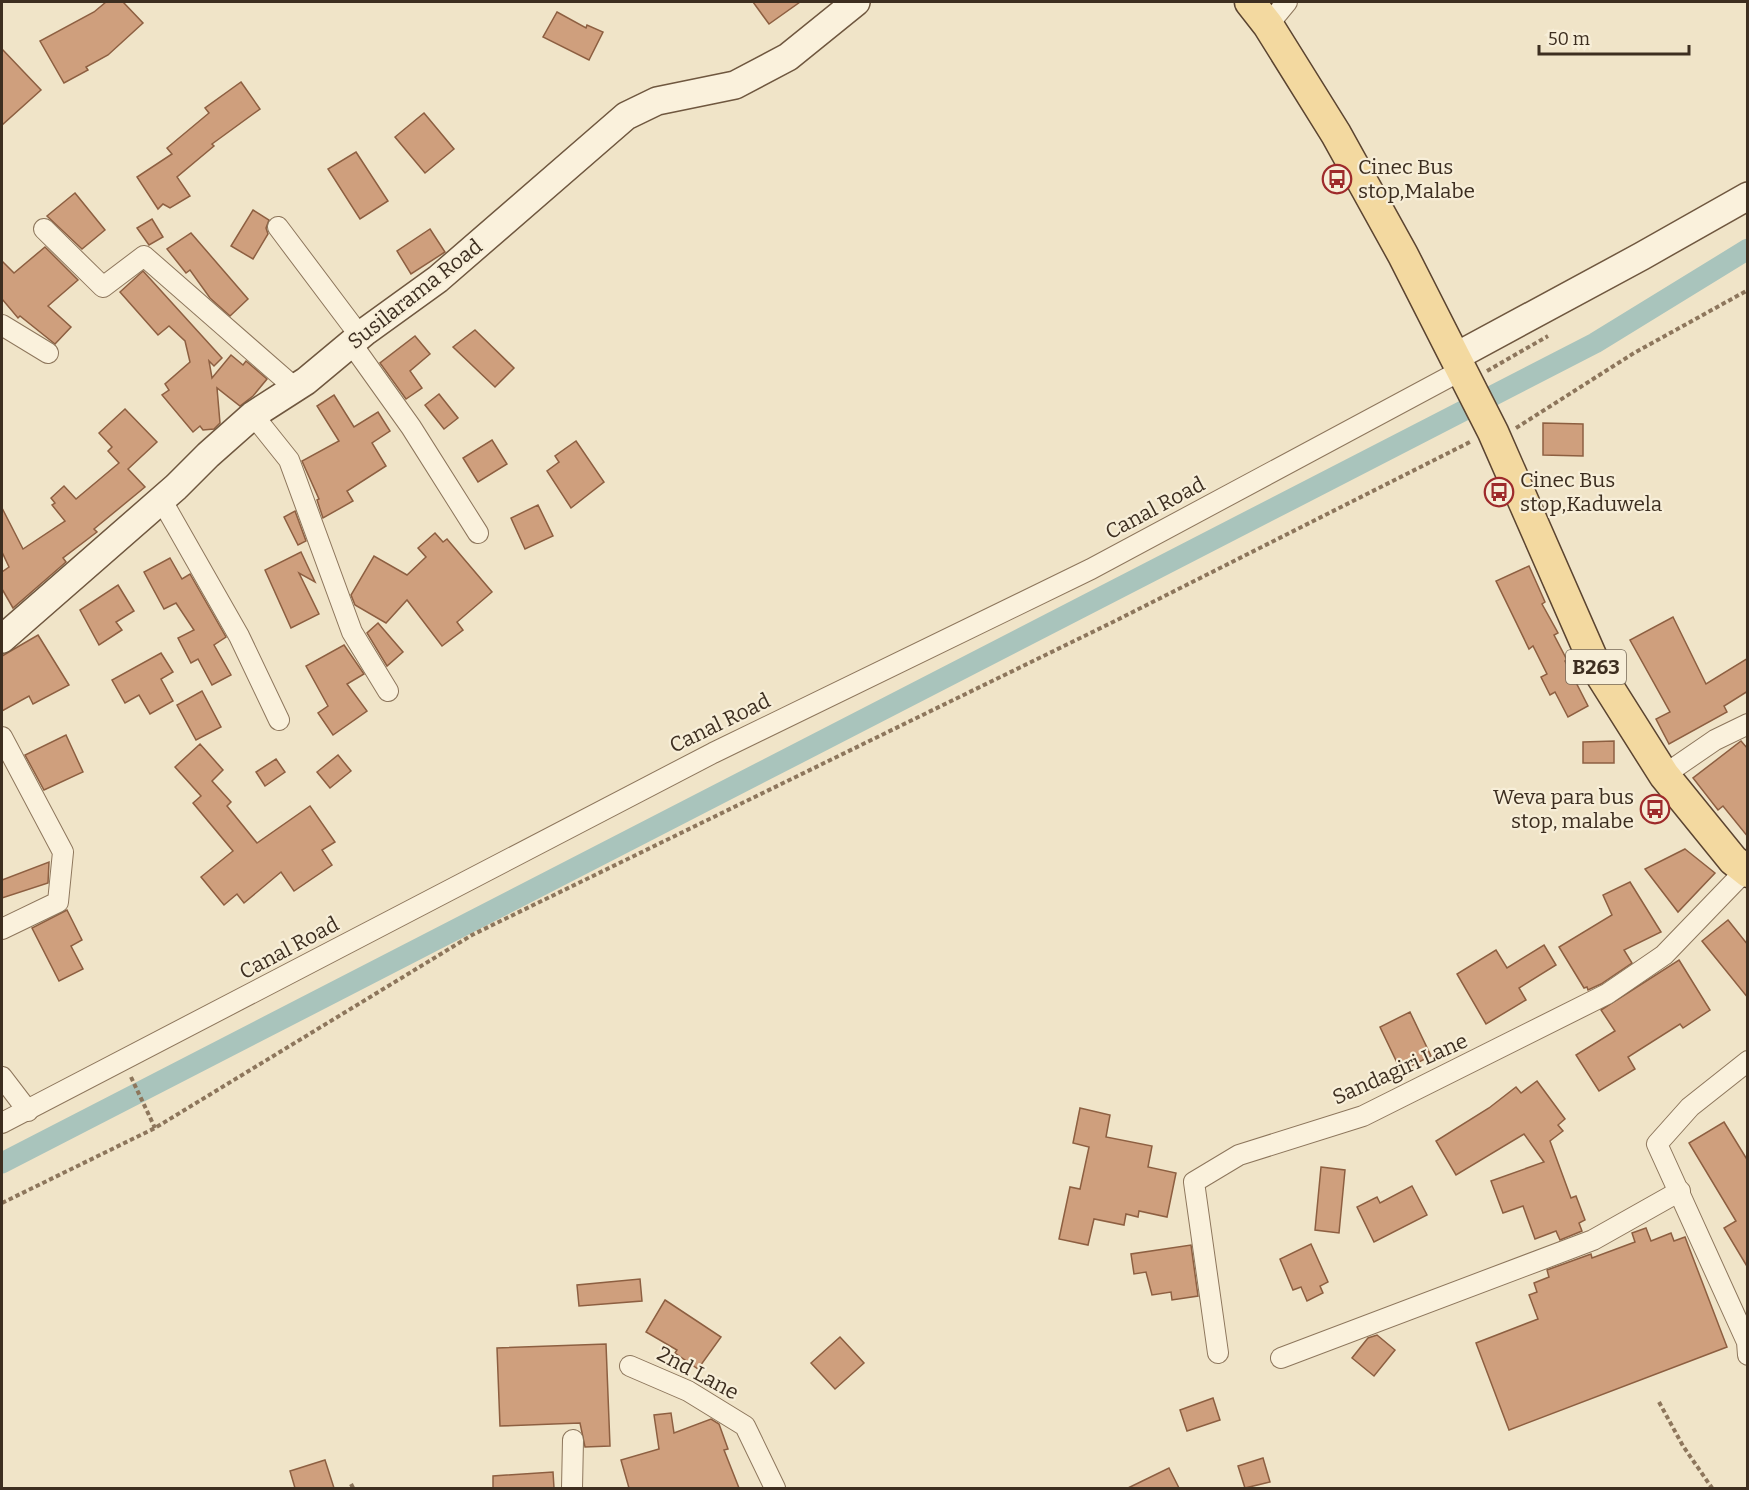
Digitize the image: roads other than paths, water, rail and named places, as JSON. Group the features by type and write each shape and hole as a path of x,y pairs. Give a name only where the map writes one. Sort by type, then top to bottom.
{"main road":[{"name":"B263","path":"1250,2 1268,25 1335,134 1403,255 1495,436 1597,669 1664,775 1733,860 1747,871"}],"street":[{"name":"Susilarama Road","path":"2,639 253,415 295,388 356,339 438,279 626,116 657,101 735,85 788,57 856,2"},
{"path":"1268,25 1287,2"},
{"path":"1462,369 1642,256 1748,196"},
{"path":"278,226 356,339 478,533"},
{"path":"44,229 103,287 144,256 295,388"},
{"path":"2,325 48,353"},
{"name":"Canal Road","path":"2,1123 713,753 1091,569 1462,369"},
{"path":"253,415 289,460 352,632 388,691"},
{"path":"161,499 240,636 279,720"},
{"path":"1664,775 1715,740 1748,724"},
{"path":"2,737 63,852 58,902 2,929"},
{"name":"Sandagiri Lane","path":"1218,1353 1194,1182 1239,1155 1363,1116 1607,994 1664,955 1747,871"},
{"path":"1748,1061 1690,1107 1657,1144 1747,1342 1748,1355"},
{"path":"2,1077 28,1111"},
{"path":"1281,1358 1593,1240 1680,1191"},
{"name":"2nd Lane","path":"630,1366 688,1391 745,1426 776,1488"},
{"path":"572,1488 573,1440"}],"waterway":[{"path":"2,1163 1595,343 1748,249"}],"place":[{"name":"Cinec Bus stop,Malabe","path":"1337,179"},
{"name":"Cinec Bus stop,Kaduwela","path":"1499,492"},
{"name":"Weva para bus stop, malabe","path":"1655,809"}]}
